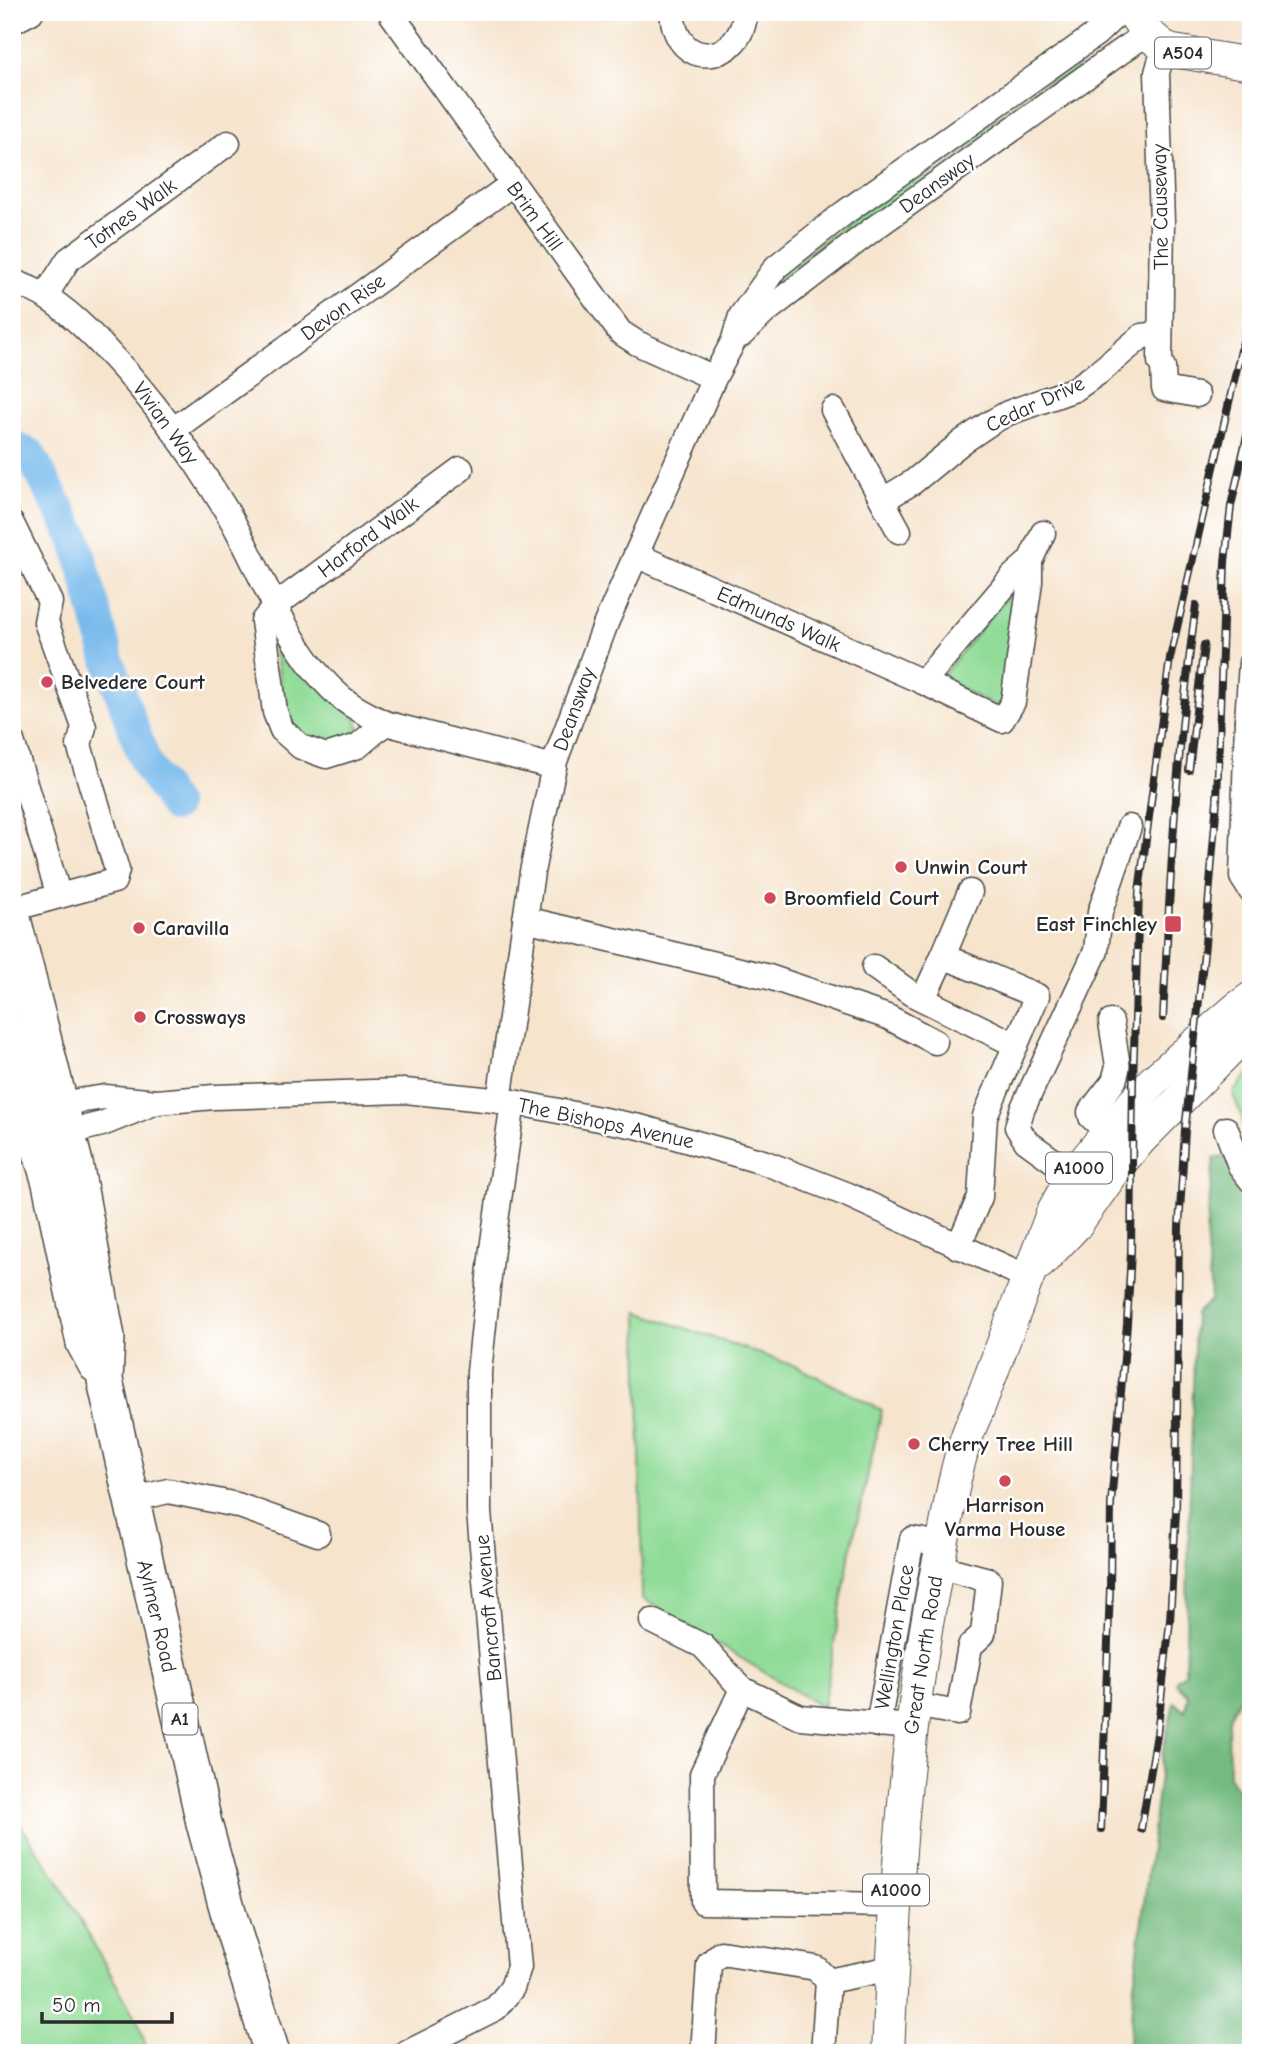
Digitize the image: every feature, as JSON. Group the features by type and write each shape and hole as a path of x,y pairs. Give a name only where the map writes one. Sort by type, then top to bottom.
{"highway":[{"name":"A1","path":"12,915 39,1124"},
{"name":"A1","path":"12,1033 39,1124"},
{"name":"Aylmer Road","path":"39,1124 75,1163 107,1337 104,1380 204,1823 232,1926 272,2053"}],"main road":[{"name":"A504","path":"1149,32 1251,64"},
{"name":"Great North Road","path":"888,2053 895,1905 912,1716 939,1555 967,1433 1053,1211 1073,1175 1153,1081 1251,998"},
{"name":"Great North Road","path":"1030,1275 1076,1225 1120,1163 1142,1138 1251,1028"}],"street":[{"path":"12,22 31,12"},
{"name":"Brim Hill","path":"390,12 620,332 714,378"},
{"path":"672,12 673,27 686,48 696,53 708,54 724,50 734,42 745,12"},
{"name":"Deansway","path":"506,1102 525,919 554,766 602,634 714,378 733,342 741,316 776,267 844,213 1096,34 1119,12"},
{"name":"Deansway","path":"733,342 765,312 873,229 1149,32"},
{"name":"The Causeway","path":"1149,32 1160,62 1157,73 1162,222 1168,297 1160,334 1160,362 1163,367 1164,389 1197,395"},
{"path":"1077,48 1094,72"},
{"name":"Totnes Walk","path":"45,296 68,260 228,143"},
{"name":"Devon Rise","path":"174,429 512,184"},
{"name":"Vivian Way","path":"12,281 45,296 78,320 135,380 174,429 229,516 291,635 320,677 351,704 384,723 554,766"},
{"name":"Cedar Drive","path":"883,500 913,482 990,423 1008,413 1076,388 1142,336 1160,334"},
{"path":"833,410 899,531"},
{"name":"Harford Walk","path":"276,605 461,468"},
{"path":"12,524 50,602 46,622 84,727 79,745 117,870 114,881 12,909"},
{"name":"Edmunds Walk","path":"923,682 1013,576 1030,561 1043,533"},
{"name":"Edmunds Walk","path":"636,555 923,682 1002,720 1013,702 1030,582 1030,561"},
{"path":"276,605 263,621 275,712 282,730 301,747 326,756 358,746 384,723"},
{"path":"1251,663 1248,865 1242,877 1251,891"},
{"path":"12,741 59,897"},
{"path":"1073,1175 1026,1141 1017,1127 1022,1110 1096,951 1100,912 1129,827"},
{"path":"918,997 943,956 970,892"},
{"path":"525,919 769,977 888,1017 935,1042"},
{"path":"943,956 1037,996 985,1116 980,1197 958,1247"},
{"path":"874,967 918,997 1017,1045"},
{"path":"1108,1132 1091,1117 1090,1112 1114,1081 1118,1066 1111,1022"},
{"name":"The Bishops Avenue","path":"39,1124 103,1124 158,1102 214,1097 405,1091 506,1102 640,1127 763,1162 846,1194 958,1247 1030,1275"},
{"name":"Bancroft Avenue","path":"407,2053 496,2008 512,1988 519,1967 479,1512 479,1372 506,1102"},
{"path":"1226,1129 1245,1173"},
{"path":"131,1500 168,1491 237,1505 318,1534"},
{"name":"Wellington Place","path":"878,1725 912,1539 939,1555"},
{"path":"652,1621 703,1646 742,1689 800,1717 878,1725 912,1716 958,1713 970,1646 983,1634 989,1580 939,1555"},
{"path":"742,1689 702,1774 703,1902 895,1905"},
{"path":"703,2053 709,1964 721,1953 816,1968 828,1981 823,2053"},
{"path":"828,1981 892,1968"}],"green space":[{"path":"1076,62 1077,70 768,295 779,276 852,218"},
{"path":"1015,587 1019,591 1008,698 995,706 940,678"},
{"path":"278,636 356,719 360,728 357,738 319,748 288,726 273,638"},
{"path":"1251,1071 1251,1141 1246,1145 1242,1117 1233,1095"},
{"path":"1227,1157 1251,1191 1251,1641 1241,1695 1228,1720 1229,1776 1245,1800 1251,1802 1251,2053 1128,2053 1163,1750 1174,1702 1185,1712 1188,1695 1176,1683 1177,1679 1185,1674 1195,1314 1211,1299 1206,1232 1214,1158"},
{"path":"638,1312 798,1367 882,1410 849,1558 823,1708 642,1598"},
{"path":"12,1812 63,1889 138,2023 146,2046 143,2053 12,2053"}],"waterway":[{"path":"12,447 30,454 76,540 107,655 146,764 174,806"}],"railway":[{"path":"1101,1829 1111,1504 1131,1252 1139,892 1170,658 1251,307"},
{"path":"1141,1829 1157,1734 1170,1621 1176,1512 1179,1227 1185,1130 1217,800 1225,562 1231,506 1251,418"},
{"path":"1163,1018 1179,760 1196,605"},
{"path":"1189,770 1204,645"}],"place":[{"name":"Belvedere Court","path":"47,682"},
{"name":"Unwin Court","path":"901,867"},
{"name":"Broomfield Court","path":"770,898"},
{"name":"East Finchley","path":"1173,924"},
{"name":"Caravilla","path":"139,928"},
{"name":"Crossways","path":"140,1017"},
{"name":"Cherry Tree Hill","path":"914,1444"},
{"name":"Harrison Varma House","path":"1005,1481"}]}
